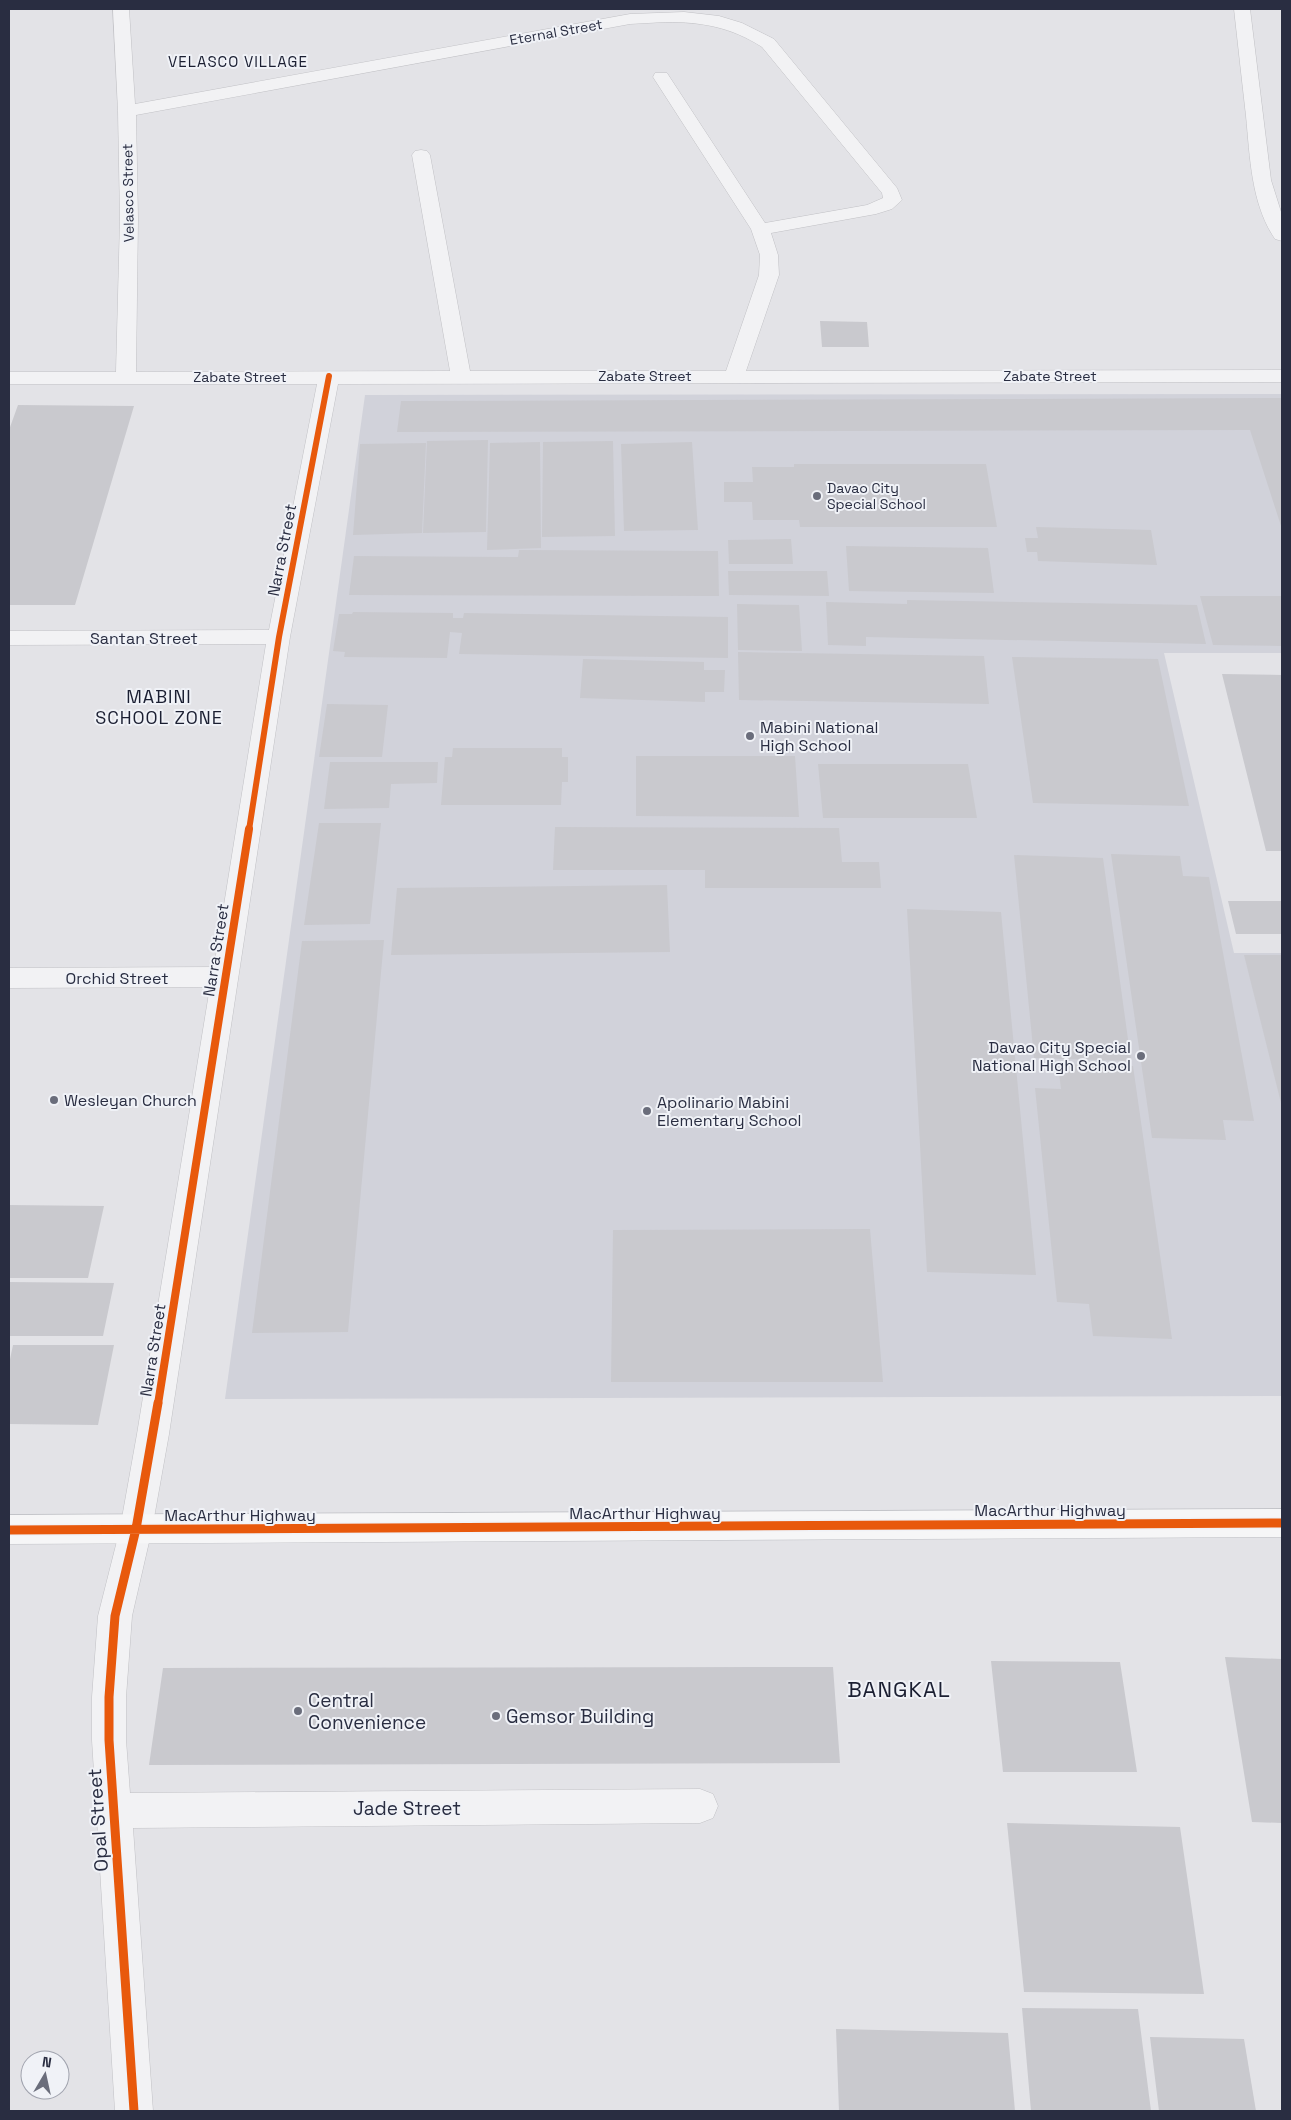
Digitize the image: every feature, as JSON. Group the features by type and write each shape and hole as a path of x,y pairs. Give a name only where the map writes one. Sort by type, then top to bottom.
{"main road":[{"name":"MacArthur Highway","path":"9,1530 1282,1523"}],"street":[{"name":"Velasco Street","path":"121,9 127,111 129,219 126,377"},
{"path":"1242,9 1262,180 1271,211 1282,236"},
{"name":"Eternal Street","path":"127,111 630,19 677,16 710,19 735,24 755,33 768,43 891,192 893,200 886,205 870,210 760,229"},
{"path":"660,77 760,229 769,255 769,275 734,376"},
{"path":"421,155 461,376"},
{"name":"Narra Street","path":"136,1529 279,637 329,376"},
{"name":"Zabate Street","path":"9,378 1282,376"},
{"name":"Santan Street","path":"9,638 279,637"},
{"name":"Orchid Street","path":"9,978 226,977"},
{"name":"Opal Street","path":"134,2111 109,1740 115,1616 136,1529"},
{"name":"Jade Street","path":"114,1811 700,1806"}],"shaded area":[{"path":"1282,394 1282,653 1164,653 1234,953 1282,953 1282,1396 225,1399 365,395"}],"building":[{"path":"820,321 867,322 869,347 822,347"},
{"path":"1282,398 1282,529 1250,430 397,432 401,401"},
{"path":"18,405 134,406 75,605 9,605 9,430"},
{"path":"488,440 486,532 423,533 427,441"},
{"path":"613,441 615,536 542,537 543,442"},
{"path":"540,442 541,548 487,550 490,443"},
{"path":"692,442 698,530 624,531 621,444"},
{"path":"426,443 422,533 353,535 360,444"},
{"path":"794,464 986,464 997,527 800,527 799,520 753,520 752,502 724,502 724,482 753,482 752,467 794,467"},
{"path":"1036,527 1151,530 1157,565 1038,561 1037,552 1027,552 1025,538 1038,538"},
{"path":"791,539 793,564 729,564 728,540"},
{"path":"846,546 988,548 994,593 849,591"},
{"path":"519,550 718,551 719,596 349,595 354,556 518,557"},
{"path":"728,571 827,571 829,596 729,595"},
{"path":"1200,596 1282,596 1282,646 1213,645"},
{"path":"907,600 1197,605 1206,644 866,637 866,646 828,645 826,602 907,604"},
{"path":"737,604 799,605 802,651 738,650"},
{"path":"353,612 453,613 453,618 463,618 464,613 728,617 728,658 459,654 462,633 450,632 447,658 344,657 345,652 333,651 339,614 352,614"},
{"path":"738,652 984,656 989,704 739,700"},
{"path":"1012,657 1158,659 1189,806 1033,803"},
{"path":"583,659 704,662 704,670 725,670 724,692 705,692 705,702 580,698"},
{"path":"1222,674 1282,675 1282,851 1266,851"},
{"path":"327,704 388,705 382,757 319,757"},
{"path":"453,748 562,748 562,757 568,757 568,782 562,782 561,805 441,805 445,757 452,757"},
{"path":"636,756 795,756 799,817 636,816"},
{"path":"330,762 438,762 437,783 391,784 389,808 324,809"},
{"path":"818,764 968,764 977,818 823,818"},
{"path":"319,823 381,823 370,924 304,925"},
{"path":"555,827 839,828 842,862 879,862 881,888 705,888 705,870 553,870"},
{"path":"1111,854 1180,856 1183,876 1209,877 1254,1121 1223,1120 1226,1140 1152,1138"},
{"path":"1014,855 1103,858 1131,1061 1034,1058"},
{"path":"667,885 670,952 391,955 397,888"},
{"path":"1228,901 1282,901 1282,934 1236,934"},
{"path":"907,909 1001,912 1036,1275 927,1272"},
{"path":"384,940 348,1332 252,1333 302,941"},
{"path":"1244,955 1282,955 1282,1107"},
{"path":"1058,1064 1133,1066 1172,1339 1093,1336 1089,1304 1057,1302 1035,1088 1061,1089"},
{"path":"9,1205 104,1206 88,1278 9,1278"},
{"path":"870,1229 883,1382 611,1382 613,1230"},
{"path":"9,1282 114,1283 103,1336 9,1336"},
{"path":"13,1345 114,1345 98,1425 9,1424 9,1364"},
{"path":"1225,1657 1282,1659 1282,1823 1252,1822"},
{"path":"991,1661 1120,1662 1137,1772 1003,1772"},
{"name":"Gemsor Building","path":"833,1667 840,1763 149,1765 163,1668"},
{"path":"1007,1823 1180,1827 1204,1994 1024,1992"},
{"path":"1022,2008 1138,2009 1151,2111 1031,2111"},
{"path":"836,2029 1008,2033 1015,2111 839,2111"},
{"path":"1150,2037 1244,2039 1256,2111 1159,2111"}],"cycle path":[{"path":"134,2111 109,1740 109,1697 115,1616 136,1529 153,1434 279,637 329,376"},
{"path":"9,1530 1282,1523"}],"place":[{"name":"Davao City Special School","path":"817,496"},
{"name":"Mabini National High School","path":"750,736"},
{"name":"Davao City Special National High School","path":"1141,1056"},
{"name":"Wesleyan Church","path":"54,1100"},
{"name":"Apolinario Mabini Elementary School","path":"647,1111"},
{"name":"Central Convenience","path":"298,1711"},
{"name":"Gemsor Building","path":"496,1716"}],"district":[{"name":"VELASCO VILLAGE","path":"238,61"},
{"name":"MABINI SCHOOL ZONE","path":"159,706"},
{"name":"BANGKAL","path":"899,1689"}]}
